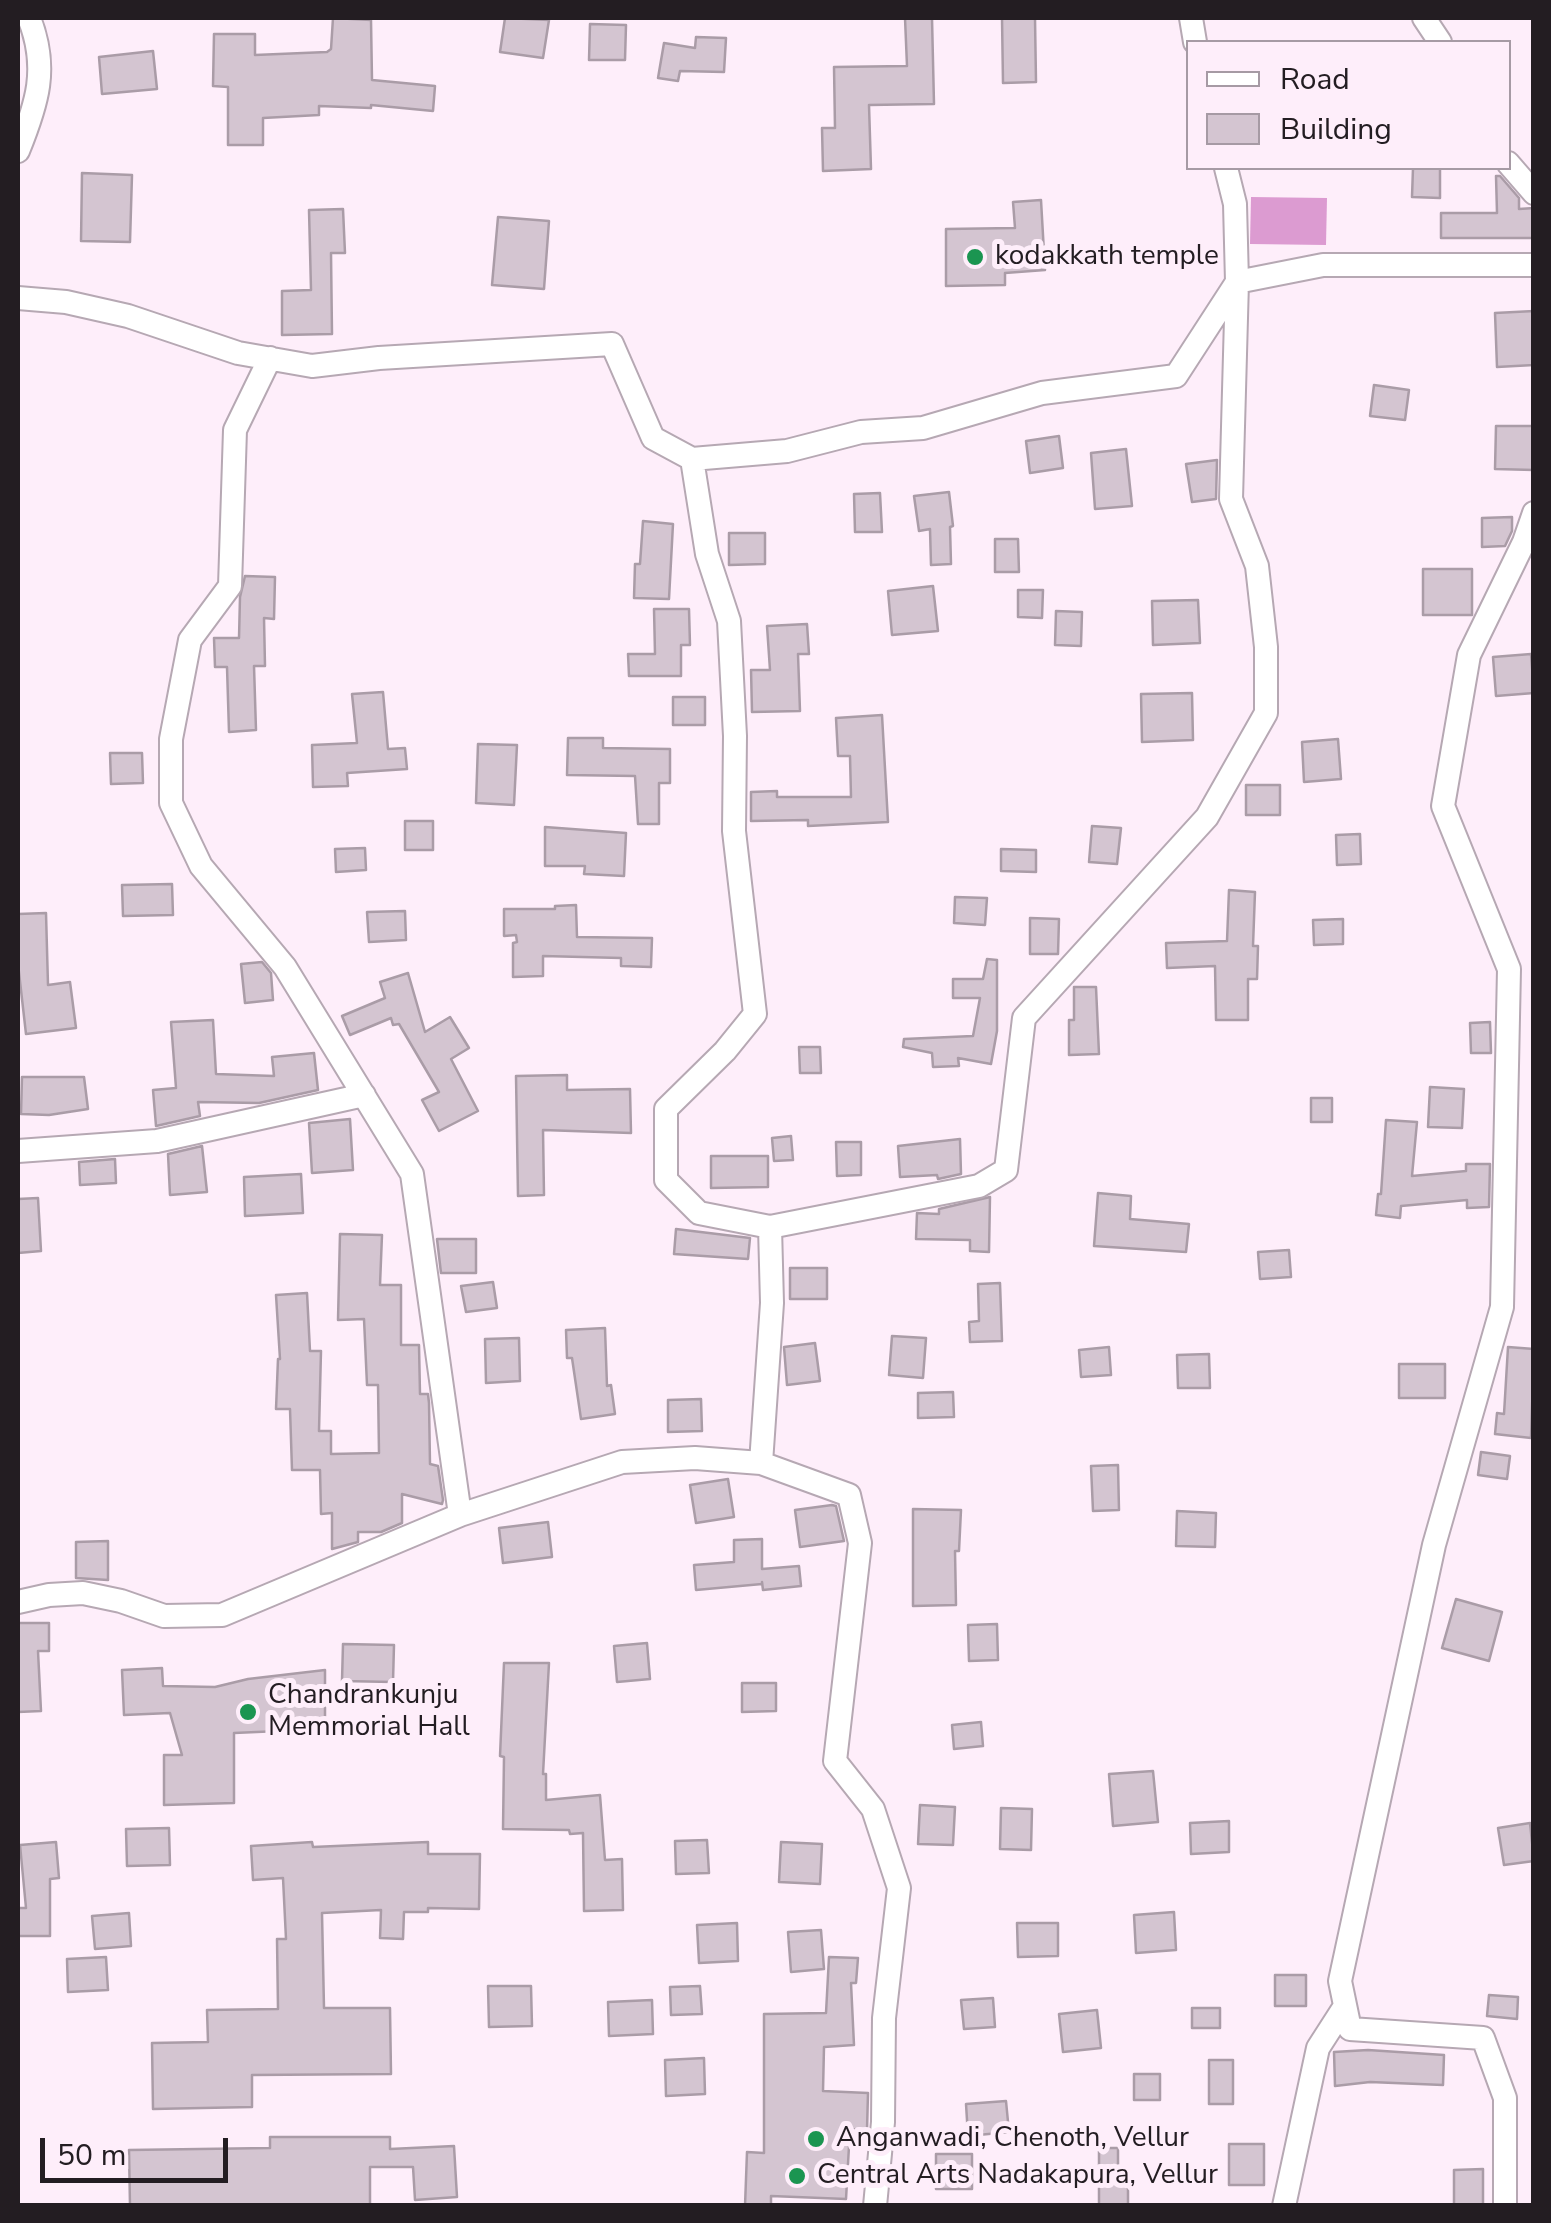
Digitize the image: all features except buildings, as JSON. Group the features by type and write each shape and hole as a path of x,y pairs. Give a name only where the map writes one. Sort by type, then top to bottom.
{"street":[{"path":"18,152 36,107 40,68 36,35 29,18"},
{"path":"1424,18 1439,40"},
{"path":"1511,167 1534,194"},
{"path":"692,459 707,554 729,621 735,736 734,830 755,1014 725,1051 666,1109 666,1180 699,1213 770,1226 979,1186 1006,1170 1024,1018 1208,816 1266,713 1266,647 1257,566 1230,498 1238,282 1235,204 1226,170"},
{"path":"18,298 66,302 128,316 238,353 312,366 379,358 612,344 653,438 692,459 787,451 861,432 923,428 1042,393 1176,376 1238,282 1323,265 1534,265"},
{"path":"270,358 235,430 230,586 190,640 171,740 171,802 201,866 285,967 412,1174 460,1514"},
{"path":"1505,2206 1504,2098 1484,2038 1350,2030 1340,1981 1434,1545 1502,1307 1510,969 1443,806 1469,655 1534,513"},
{"path":"18,1150 158,1141 364,1096"},
{"path":"760,1462 772,1303 770,1226"},
{"path":"18,1602 83,1592 164,1616 222,1615 460,1514 622,1462 695,1458 760,1462 850,1495 860,1544 835,1761 872,1809 899,1888 884,2018 883,2122 875,2206"},
{"path":"1284,2206 1318,2048 1346,2006"}],"shaded area":[{"path":"1251,197 1327,198 1326,245 1250,244"}],"place":[{"name":"kodakkath temple","path":"975,257"},
{"name":"Chandrankunju Memmorial Hall","path":"248,1712"},
{"name":"Anganwadi, Chenoth, Vellur","path":"816,2139"},
{"name":"Central Arts Nadakapura, Vellur","path":"797,2176"}]}
